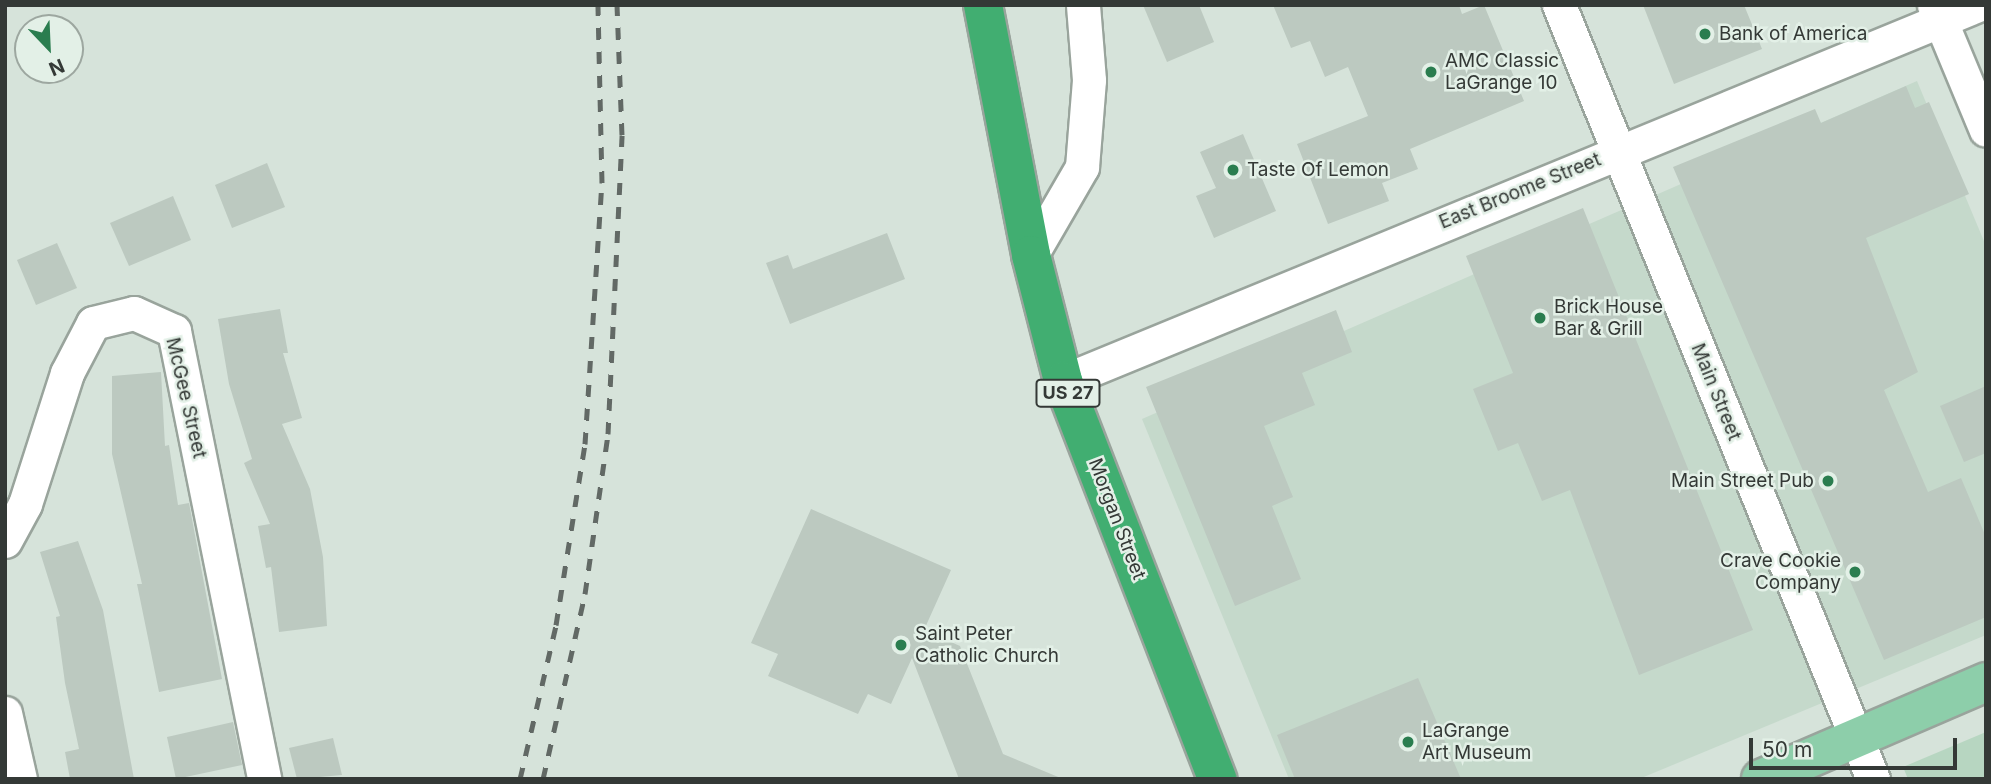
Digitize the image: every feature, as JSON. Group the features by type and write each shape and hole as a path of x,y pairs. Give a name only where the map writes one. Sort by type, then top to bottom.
{"highway":[{"name":"Morgan Street","path":"983,5 1031,255 1063,381 1217,779"}],"main road":[{"path":"1761,779 1986,682"}],"street":[{"path":"1031,255 1082,167 1088,80 1083,5"},
{"name":"Main Street","path":"1559,5 1873,779"},
{"name":"East Broome Street","path":"1063,381 1618,151 1937,13 1978,5"},
{"path":"1937,13 1986,130"},
{"name":"McGee Street","path":"5,541 25,504 67,373 93,323 134,313 174,331 264,779"},
{"path":"5,713 20,779"}],"shaded area":[{"path":"1917,81 1986,246 1986,635 1639,779 1289,779 1142,419"},
{"path":"1986,732 1986,779 1908,779 1903,767"}],"building":[{"path":"1143,5 1199,5 1214,42 1167,62"},
{"name":"AMC Classic LaGrange 10","path":"1273,5 1459,5 1462,14 1484,5 1524,101 1410,149 1418,169 1382,183 1389,201 1328,224 1297,144 1368,116 1348,67 1325,77 1310,41 1291,48"},
{"name":"Bank of America","path":"1643,5 1744,5 1762,49 1674,84"},
{"path":"1906,86 1915,108 1929,102 1969,194 1866,238 1918,372 1884,390 1928,492 1961,478 1986,537 1986,617 1884,660 1673,167 1815,109 1821,123"},
{"name":"Taste Of Lemon","path":"1243,134 1276,211 1214,238 1196,196 1216,188 1200,152"},
{"path":"267,163 285,207 232,228 215,185"},
{"path":"173,196 191,240 129,266 110,223"},
{"path":"1583,208 1753,630 1639,675 1570,490 1542,501 1518,443 1498,451 1473,389 1513,373 1466,256"},
{"path":"887,233 905,279 790,324 766,263 788,255 793,269"},
{"path":"57,243 77,288 36,305 17,260"},
{"path":"280,309 288,353 283,353 302,418 282,424 310,489 323,557 327,626 279,632 271,567 266,568 258,526 270,524 244,463 252,459 229,384 218,319"},
{"path":"1336,310 1352,352 1302,373 1315,405 1264,426 1293,497 1272,506 1301,579 1235,606 1146,387"},
{"path":"161,372 165,446 169,445 178,505 189,503 222,679 159,692 137,584 142,584 112,454 112,376"},
{"path":"1986,386 1986,453 1964,462 1940,406"},
{"name":"Saint Peter Catholic Church","path":"811,509 951,570 924,630 960,646 1003,754 1063,779 959,779 912,658 891,704 868,694 858,714 768,676 778,654 751,643"},
{"path":"78,541 103,610 134,779 70,779 65,752 79,749 65,683 56,617 60,616 40,552"},
{"path":"1418,678 1461,779 1295,779 1277,735"},
{"path":"233,722 242,765 176,779 167,737"},
{"path":"333,738 342,775 297,779 289,748"}],"railway":[{"path":"520,779 556,625 585,444 602,183 598,5"},
{"path":"543,779 585,594 608,434 622,135 617,5"}],"place":[{"name":"Bank of America","path":"1705,34"},
{"name":"AMC Classic LaGrange 10","path":"1431,72"},
{"name":"Taste Of Lemon","path":"1233,170"},
{"name":"Brick House Bar & Grill","path":"1540,318"},
{"name":"Main Street Pub","path":"1828,481"},
{"name":"Crave Cookie Company","path":"1855,572"},
{"name":"Saint Peter Catholic Church","path":"901,645"},
{"name":"LaGrange Art Museum","path":"1408,742"}]}
